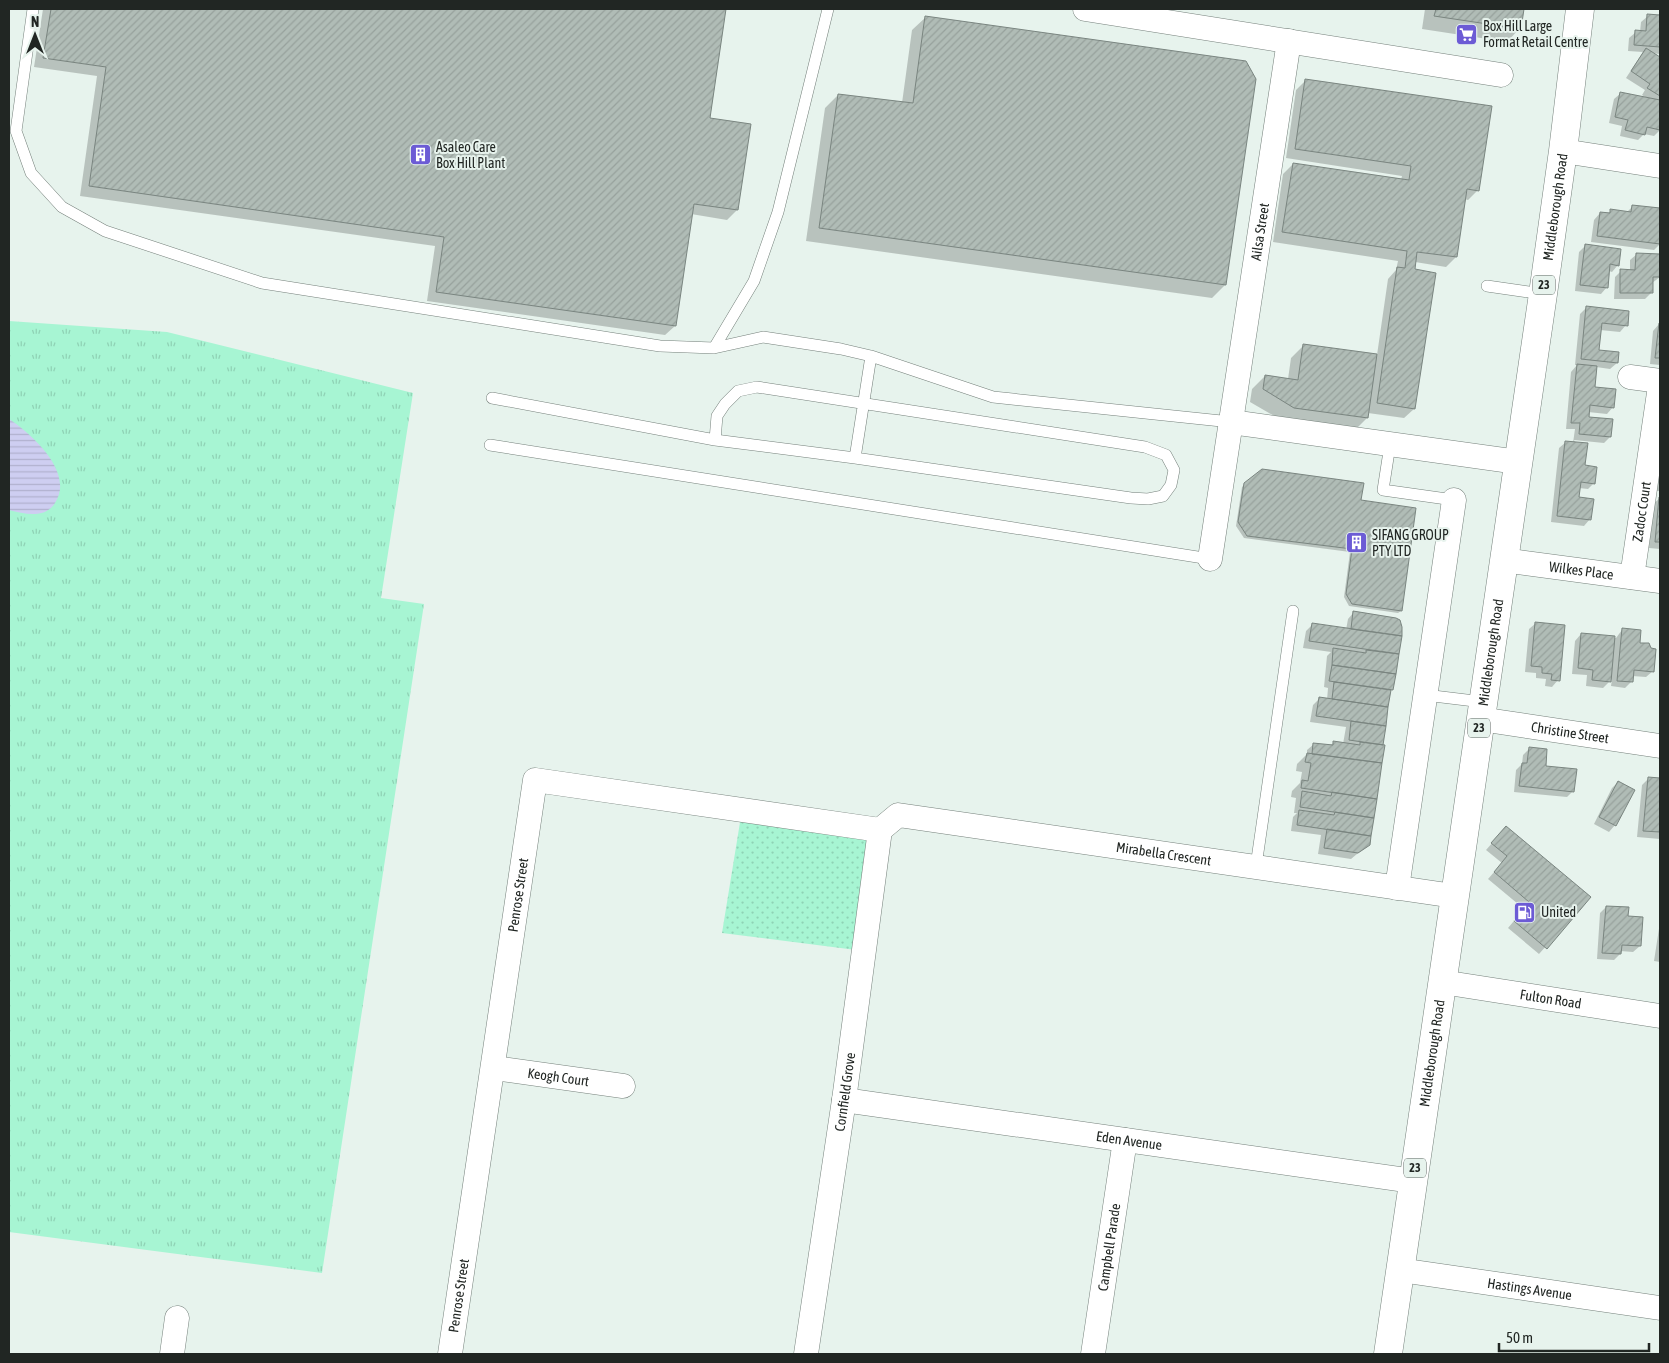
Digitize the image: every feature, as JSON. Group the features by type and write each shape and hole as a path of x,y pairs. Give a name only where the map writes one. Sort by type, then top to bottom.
{"main road":[{"name":"Middleborough Road","path":"1388,1354 1543,294 1580,9"}],"street":[{"path":"1085,9 1501,75"},
{"name":"Ailsa Street","path":"1210,559 1289,41"},
{"path":"1563,151 1660,166"},
{"path":"1630,377 1660,382"},
{"name":"Zadoc Court","path":"1632,577 1660,386"},
{"path":"1232,422 1518,462"},
{"path":"1397,888 1454,500"},
{"name":"Wilkes Place","path":"1503,560 1660,581"},
{"name":"Christine Street","path":"1481,711 1660,746"},
{"name":"Penrose Street","path":"450,1354 494,1068 535,780 880,830"},
{"name":"Mirabella Crescent","path":"880,830 898,815 1454,896"},
{"name":"Cornfield Grove","path":"806,1354 844,1100 880,830"},
{"name":"Fulton Road","path":"1442,982 1660,1016"},
{"name":"Keogh Court","path":"494,1068 623,1086"},
{"name":"Eden Avenue","path":"844,1100 1413,1181"},
{"name":"Campbell Parade","path":"1093,1354 1125,1140"},
{"name":"Hastings Avenue","path":"1400,1270 1660,1308"},
{"path":"172,1354 177,1318"}],"lane":[{"path":"33,9 16,131 31,173 62,207 105,231 262,283 660,346 714,348 763,337 871,356 993,397 1232,422"},
{"path":"714,348 754,282 778,212 828,9"},
{"path":"1486,286 1543,294"},
{"path":"855,458 862,403 871,356"},
{"path":"492,398 715,440 1148,499 1163,496 1171,485 1174,470 1166,455 1145,447 756,387 738,391 725,404 717,416 715,440"},
{"path":"490,445 1210,559"},
{"path":"1390,445 1383,490 1454,500"},
{"path":"1256,866 1293,611"},
{"path":"1425,695 1481,711"}],"green space":[{"path":"9,321 167,332 413,393 381,598 424,604 322,1273 9,1232"},
{"path":"742,810 880,830 864,951 722,933"}],"water":[{"path":"9,419 39,444 55,467 60,491 55,503 46,511 28,514 9,510"}],"building":[{"name":"Asaleo Care Box Hill Plant","path":"51,9 726,9 710,118 751,124 738,210 694,204 676,326 436,292 444,237 89,186 106,67 43,58"},
{"path":"1436,9 1524,9 1521,29 1434,16"},
{"path":"1647,14 1660,15 1660,47 1634,45 1635,30 1646,31"},
{"path":"925,16 1246,61 1256,79 1226,285 819,228 838,94 913,103"},
{"path":"1646,48 1660,57 1660,96 1647,88 1650,84 1631,71"},
{"path":"1305,79 1492,106 1479,191 1467,189 1457,257 1417,252 1415,269 1436,273 1415,409 1377,403 1397,267 1405,268 1407,251 1282,232 1293,163 1409,180 1411,166 1295,149"},
{"path":"1620,92 1660,100 1660,130 1647,127 1645,135 1625,130 1628,120 1615,117"},
{"path":"1632,205 1660,208 1660,244 1597,236 1600,212 1610,213 1610,209 1631,212"},
{"path":"1585,244 1621,249 1619,266 1610,264 1608,288 1580,285"},
{"path":"1636,253 1660,254 1660,277 1653,277 1653,293 1620,293 1620,269 1635,270"},
{"path":"1586,306 1629,311 1628,326 1602,323 1599,350 1619,352 1618,363 1581,359"},
{"path":"1659,323 1660,358 1655,358"},
{"path":"1303,344 1377,354 1368,418 1294,408 1263,389 1265,375 1298,380"},
{"path":"1577,364 1597,366 1595,387 1616,389 1614,408 1590,405 1589,417 1613,419 1611,437 1579,434 1580,423 1571,423"},
{"path":"1565,441 1588,443 1585,465 1597,467 1595,484 1581,482 1579,497 1594,499 1591,520 1557,516"},
{"name":"SIFANG GROUP PTY LTD","path":"1262,469 1364,483 1361,500 1416,508 1402,611 1352,604 1346,594 1352,549 1247,536 1238,522 1244,483"},
{"path":"1659,497 1660,542 1655,542"},
{"path":"1353,611 1400,620 1402,636 1351,629"},
{"path":"1535,622 1565,625 1560,681 1551,680 1552,674 1542,673 1542,667 1531,666"},
{"path":"1312,623 1402,636 1399,654 1309,641"},
{"path":"1622,628 1641,630 1640,643 1649,643 1651,648 1656,649 1654,672 1634,670 1633,682 1617,681"},
{"path":"1581,633 1615,636 1611,682 1592,680 1593,670 1578,668"},
{"path":"1333,648 1366,653 1366,650 1399,654 1396,674 1332,665"},
{"path":"1332,665 1396,674 1393,690 1329,681"},
{"path":"1334,682 1391,690 1388,707 1332,699"},
{"path":"1319,697 1388,707 1386,726 1316,716"},
{"path":"1351,721 1386,726 1383,745 1349,740"},
{"path":"1333,741 1360,745 1360,742 1385,745 1382,763 1312,754 1313,743 1333,745"},
{"path":"1529,747 1547,749 1546,766 1577,769 1574,792 1519,786 1522,763 1527,763"},
{"path":"1307,753 1382,763 1377,799 1301,788 1302,780 1308,781 1311,763 1305,762"},
{"path":"1648,777 1660,778 1660,832 1643,831"},
{"path":"1618,781 1635,790 1616,826 1599,817"},
{"path":"1302,791 1331,796 1332,792 1377,799 1374,818 1300,807"},
{"path":"1299,810 1334,815 1335,812 1374,818 1371,836 1297,825"},
{"path":"1506,826 1591,897 1547,949 1514,921 1529,902 1494,872 1507,856 1491,843"},
{"path":"1327,829 1371,836 1370,845 1358,853 1324,848"},
{"path":"1606,906 1629,907 1628,916 1643,917 1641,946 1622,945 1621,954 1602,953"}],"place":[{"name":"Box Hill Large Format Retail Centre","path":"1467,34"},
{"name":"Asaleo Care Box Hill Plant","path":"420,155"},
{"name":"SIFANG GROUP PTY LTD","path":"1356,543"},
{"name":"United","path":"1525,912"}]}
